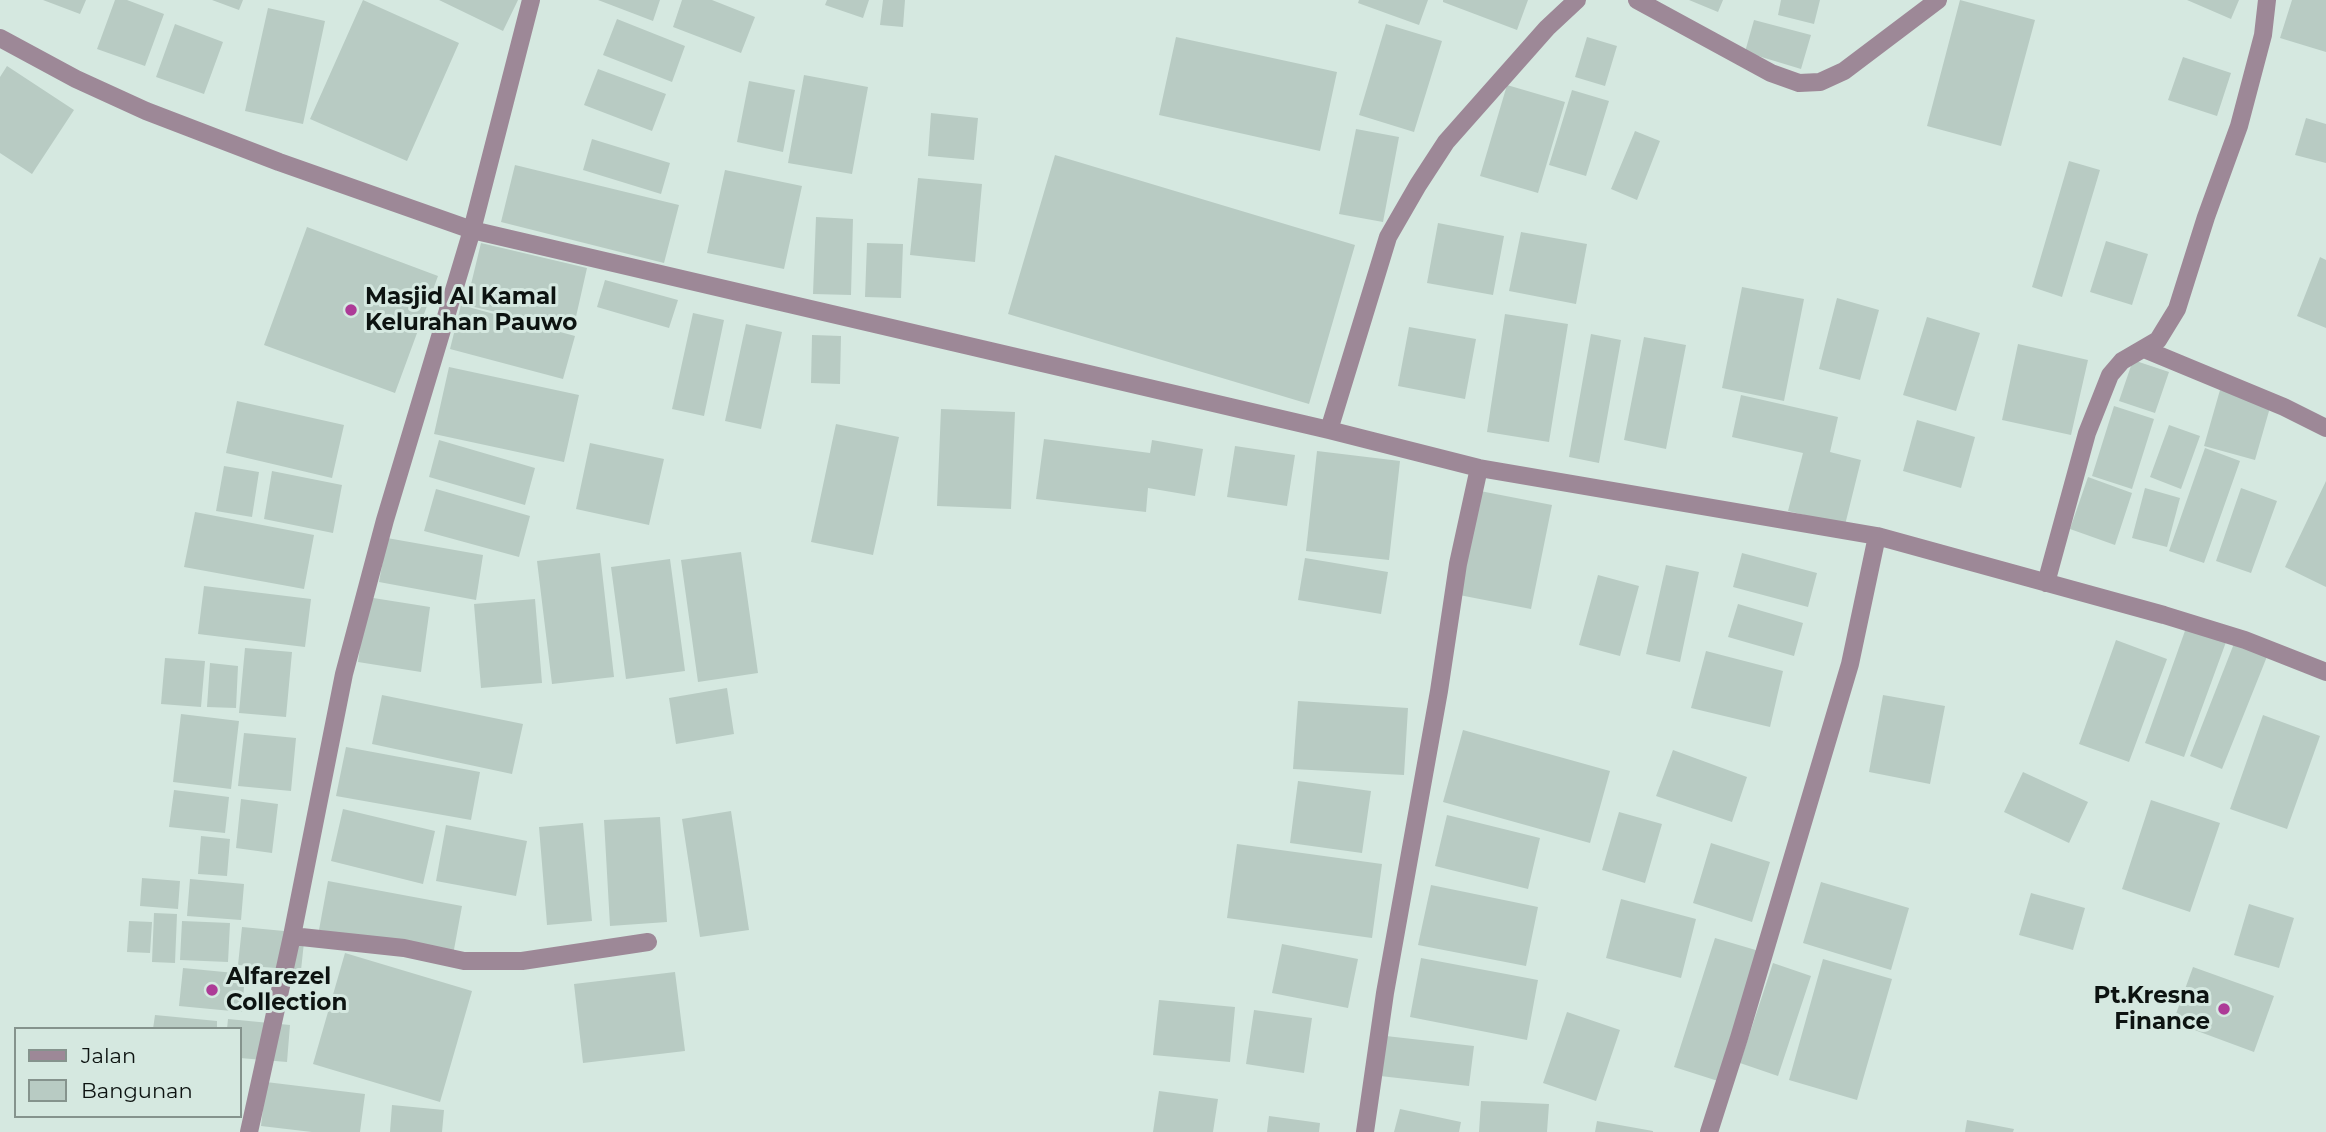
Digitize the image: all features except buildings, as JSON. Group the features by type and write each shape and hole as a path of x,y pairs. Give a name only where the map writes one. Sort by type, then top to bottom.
{"street":[{"path":"249,1132 292,936 344,674 386,520 472,230 531,0"},
{"path":"1329,430 1388,237 1418,184 1446,142 1547,28 1577,0"},
{"path":"1637,0 1772,73 1799,83 1820,82 1844,71 1938,0"},
{"path":"2046,583 2099,397 2110,374 2122,361 2158,340 2177,309 2239,126 2263,35 2267,0"},
{"path":"0,38 76,79 146,111 279,162 472,230 1329,430 1479,468 1877,536 2164,615 2245,640 2326,672"},
{"path":"2144,349 2284,407 2326,428"},
{"path":"1365,1132 1385,993 1439,691 1458,564 1479,468"},
{"path":"1709,1132 1850,664 1877,536"},
{"path":"292,936 404,948 464,961 522,961 648,942"}],"place":[{"name":"Masjid Al Kamal Kelurahan Pauwo","path":"351,310"},
{"name":"Alfarezel Collection","path":"212,990"},
{"name":"Pt.Kresna Finance","path":"2224,1009"}]}
